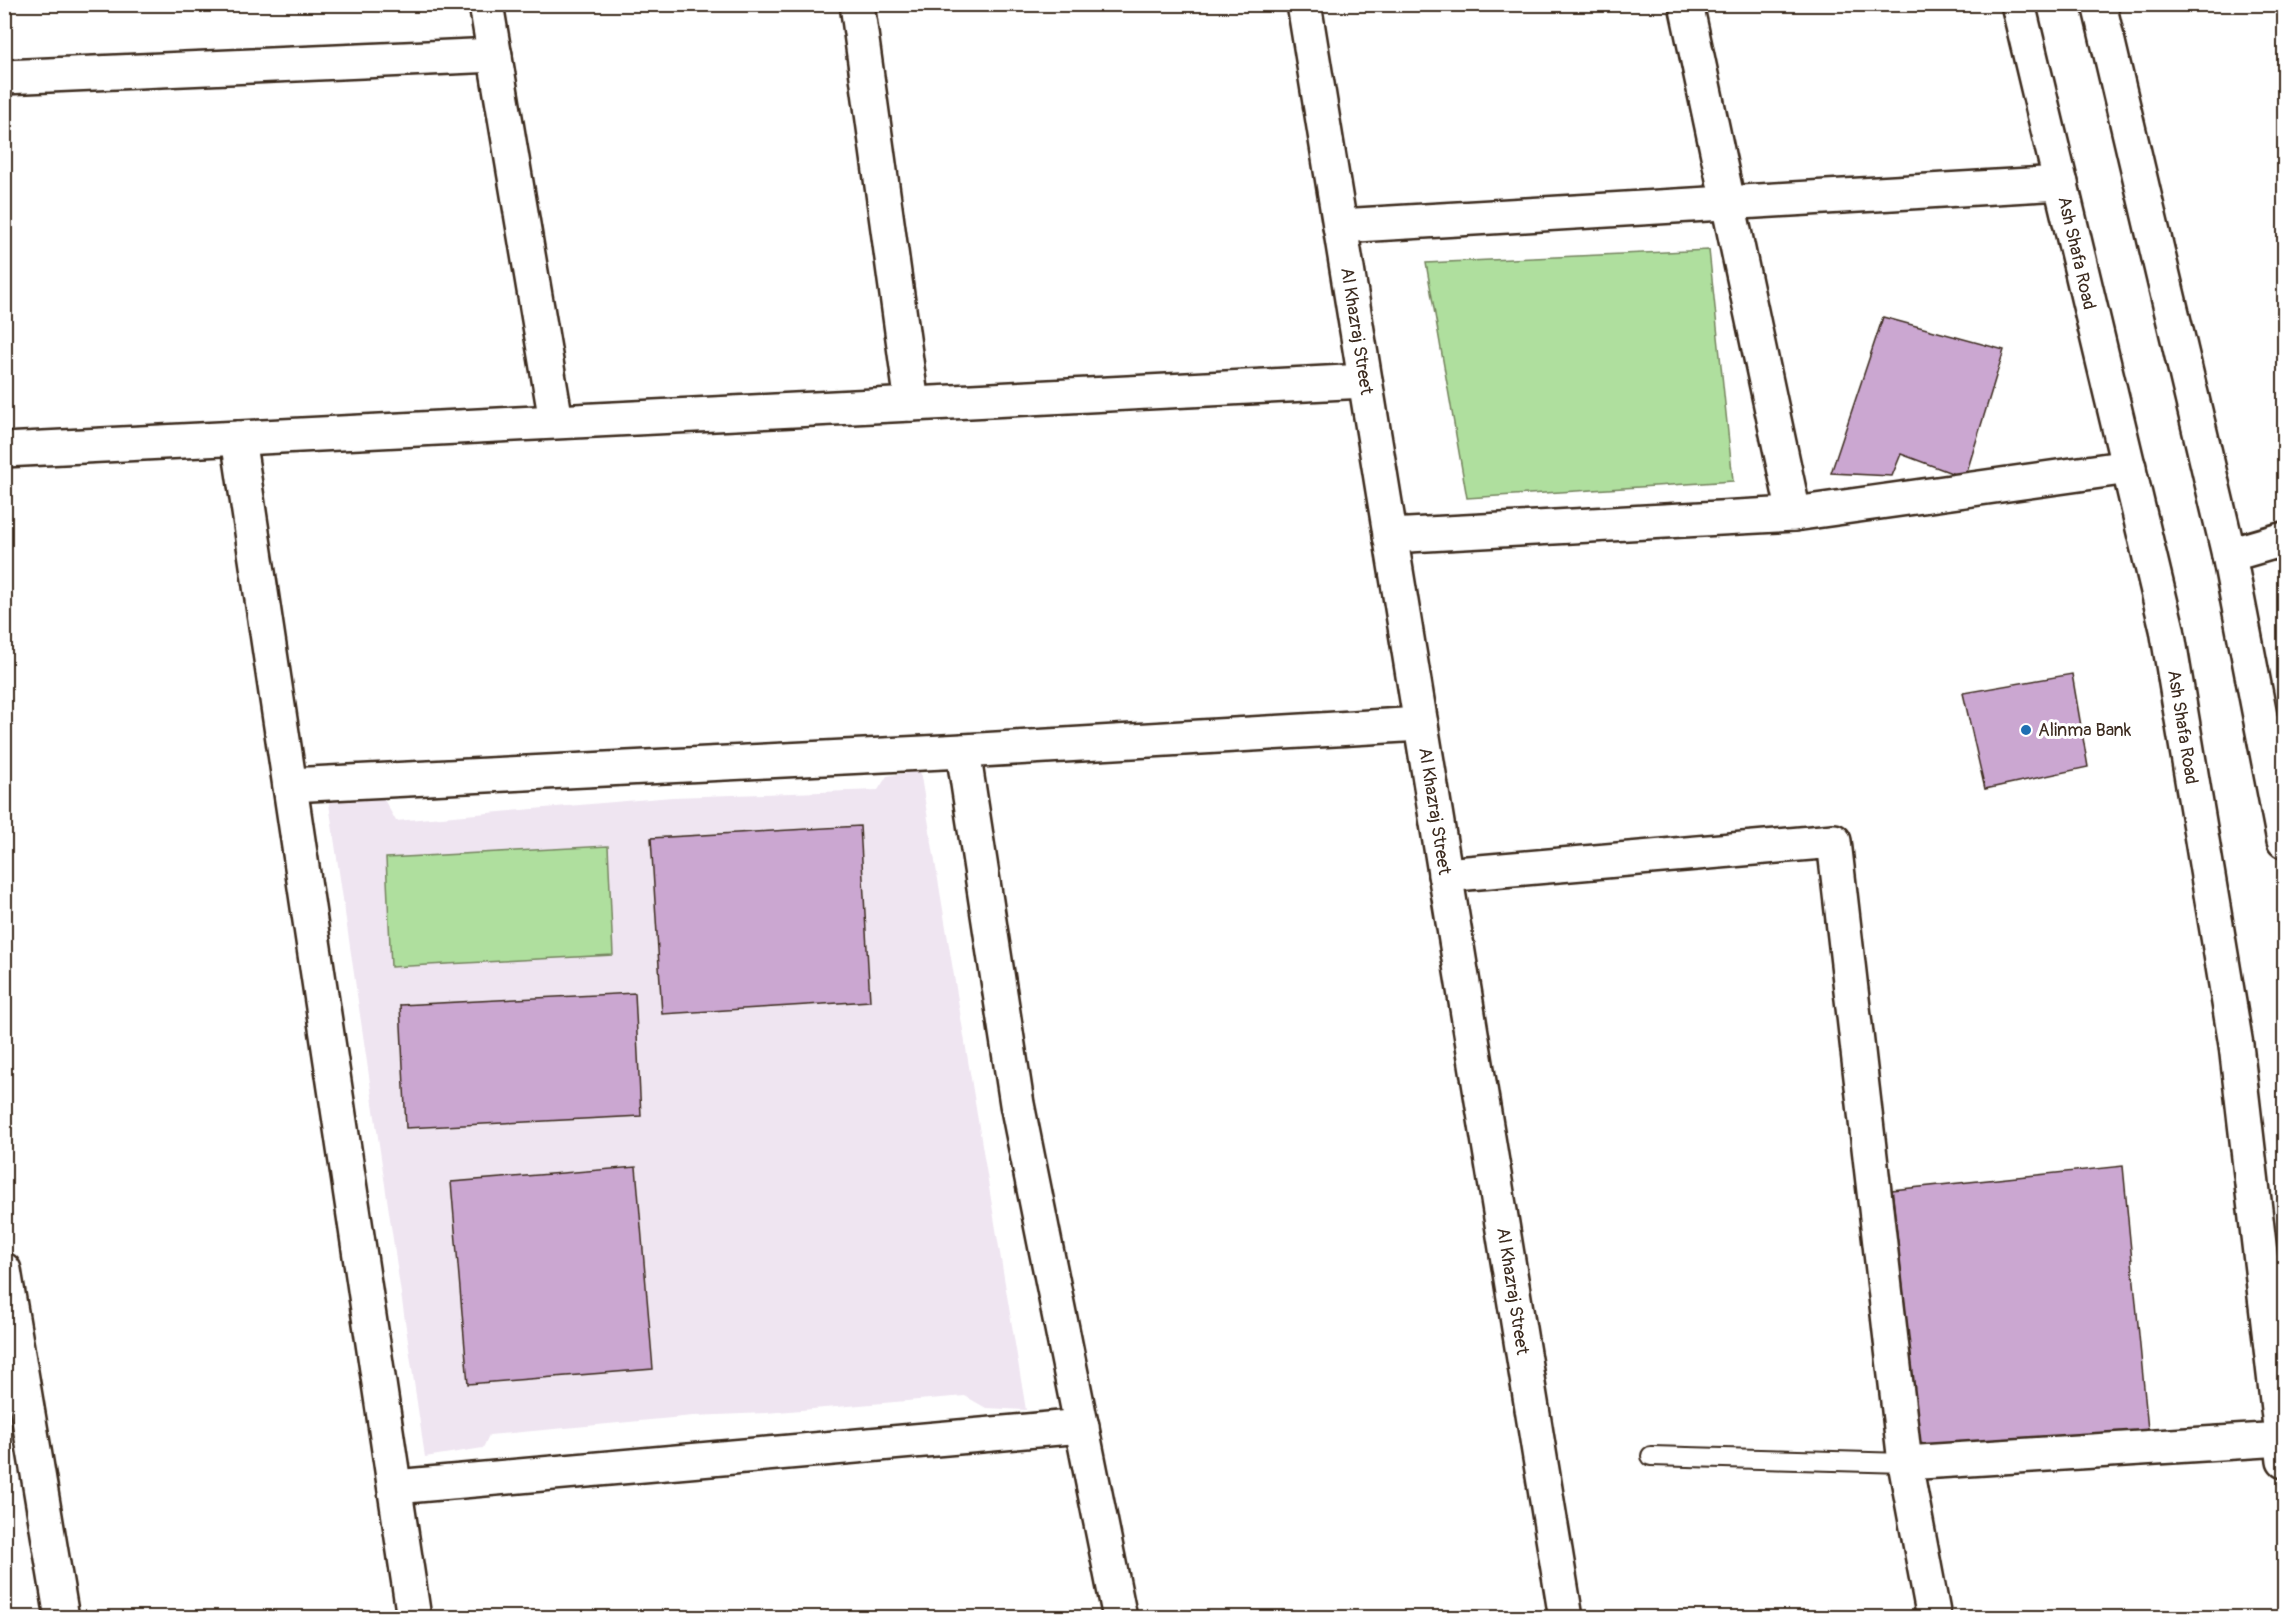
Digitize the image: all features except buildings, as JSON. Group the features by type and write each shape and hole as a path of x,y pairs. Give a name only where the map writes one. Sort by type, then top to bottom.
{"street":[{"path":"486,4 556,421"},
{"path":"857,4 912,404"},
{"name":"Al Khazraj Street","path":"1304,4 1566,1617"},
{"path":"1686,4 1794,514"},
{"name":"Ash Shafa Road","path":"2018,4 2168,629 2236,1045 2283,1450"},
{"path":"2099,4 2229,555 2284,841"},
{"path":"4,77 495,55"},
{"path":"1340,226 2061,183"},
{"path":"4,450 1365,381"},
{"path":"238,438 414,1617"},
{"path":"1390,536 1794,514 2129,467"},
{"path":"2229,555 2284,538"},
{"path":"290,785 963,751 1421,724"},
{"path":"963,751 1017,1104 1120,1617"},
{"path":"1445,875 1834,841 1905,1462 1934,1617"},
{"path":"4,1270 62,1617"},
{"path":"395,1487 1082,1426"},
{"path":"1905,1462 2283,1450"}],"lane":[{"path":"1651,1455 1905,1462"}],"shaded area":[{"path":"920,771 1026,1410 986,1408 965,1396 766,1413 693,1416 489,1435 483,1448 425,1457 328,797 382,796 396,821 672,797 878,790 887,776"}],"green space":[{"path":"1709,250 1733,481 1467,498 1426,263"},
{"path":"608,846 613,955 391,967 386,858"}],"place":[{"name":"Alinma Bank","path":"2026,730"}]}
